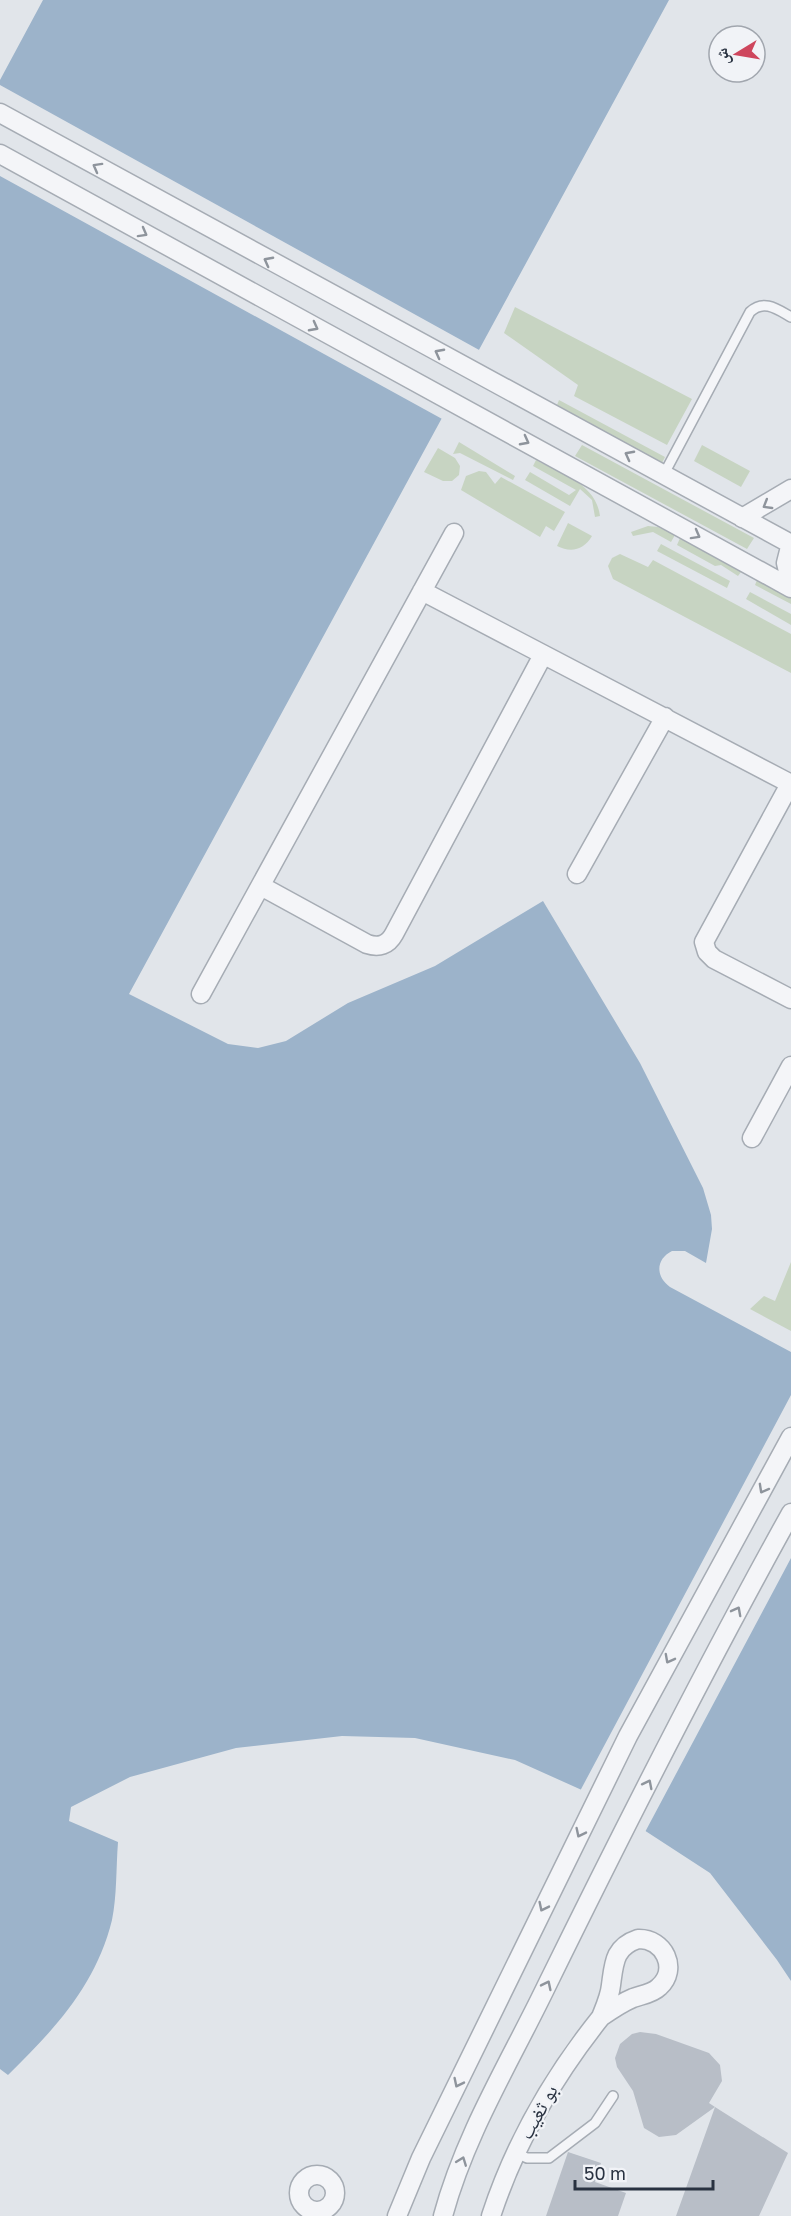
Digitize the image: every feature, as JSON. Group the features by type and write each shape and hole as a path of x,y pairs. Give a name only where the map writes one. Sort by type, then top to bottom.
{"street":[{"path":"0,113 240,247 791,544 786,563 791,586"},
{"path":"0,154 791,586"},
{"path":"742,518 791,489"},
{"path":"201,994 454,533"},
{"path":"422,591 791,784 704,942 707,952 714,959 791,999"},
{"path":"261,885 367,944 377,946 388,943 543,655"},
{"path":"577,874 665,717"},
{"path":"753,1138 791,1066"},
{"path":"397,2216 421,2158 667,1661 791,1437"},
{"path":"443,2216 461,2162 481,2116 736,1612 791,1513"},
{"name":"بو ثغيب","path":"491,2216 535,2113 574,2051 601,2017 609,1996 612,1966 617,1954 626,1945 638,1939 651,1940 658,1944 667,1958 667,1974 664,1981 652,1991 626,2001 601,2017"}],"lane":[{"path":"664,474 750,312 759,306 770,306 791,318"},
{"path":"516,2153 527,2158 549,2158 595,2123 613,2096"}],"green space":[{"path":"515,307 692,399 667,445 574,396 578,385 504,333"},
{"path":"559,400 665,457 662,463 557,405"},
{"path":"459,442 515,476 513,480 460,453 453,454"},
{"path":"582,445 754,538 747,549 575,456"},
{"path":"702,445 750,471 741,487 694,461"},
{"path":"438,448 455,458 460,466 459,475 452,481 443,481 424,472"},
{"path":"536,460 567,475 585,488 597,505 600,516 595,517 592,500 580,489 570,506 525,480 530,472 569,495 576,490 533,466"},
{"path":"479,471 486,472 495,484 501,477 565,512 554,531 546,526 540,537 461,490 466,476"},
{"path":"568,523 592,536 589,541 572,550 557,546"},
{"path":"648,526 658,527 675,535 671,542 653,532 633,536 631,532"},
{"path":"680,538 741,572 738,576 721,565 715,566 677,545"},
{"path":"661,544 730,581 727,588 657,551"},
{"path":"620,554 648,567 653,560 791,634 791,673 613,579 608,566 612,558"},
{"path":"757,580 791,598 791,604 755,585"},
{"path":"750,592 791,614 791,625 746,599"},
{"path":"791,1262 791,1331 750,1309 764,1296 775,1301"}],"water":[{"path":"43,0 669,0 129,994 228,1044 258,1048 286,1041 348,1003 435,966 543,901 640,1063 703,1188 711,1215 712,1229 706,1263 685,1251 672,1251 660,1263 662,1278 670,1287 791,1352 791,1981 710,1873 584,1791 515,1760 415,1738 342,1736 236,1748 130,1777 71,1807 69,1821 118,1842 116,1892 112,1920 96,1965 72,2005 42,2041 8,2075 0,2069 0,80"}],"pier":[{"path":"0,85 481,351 444,420 0,176"},
{"path":"791,1395 791,1558 644,1834 579,1793"}],"building":[{"path":"640,2032 656,2034 709,2053 720,2065 722,2081 709,2103 715,2107 676,2135 659,2137 644,2128 633,2091 617,2067 615,2058 620,2044 632,2034"},
{"path":"715,2107 788,2153 759,2216 676,2216"},
{"path":"568,2152 601,2163 595,2182 626,2193 618,2216 546,2216"}]}
